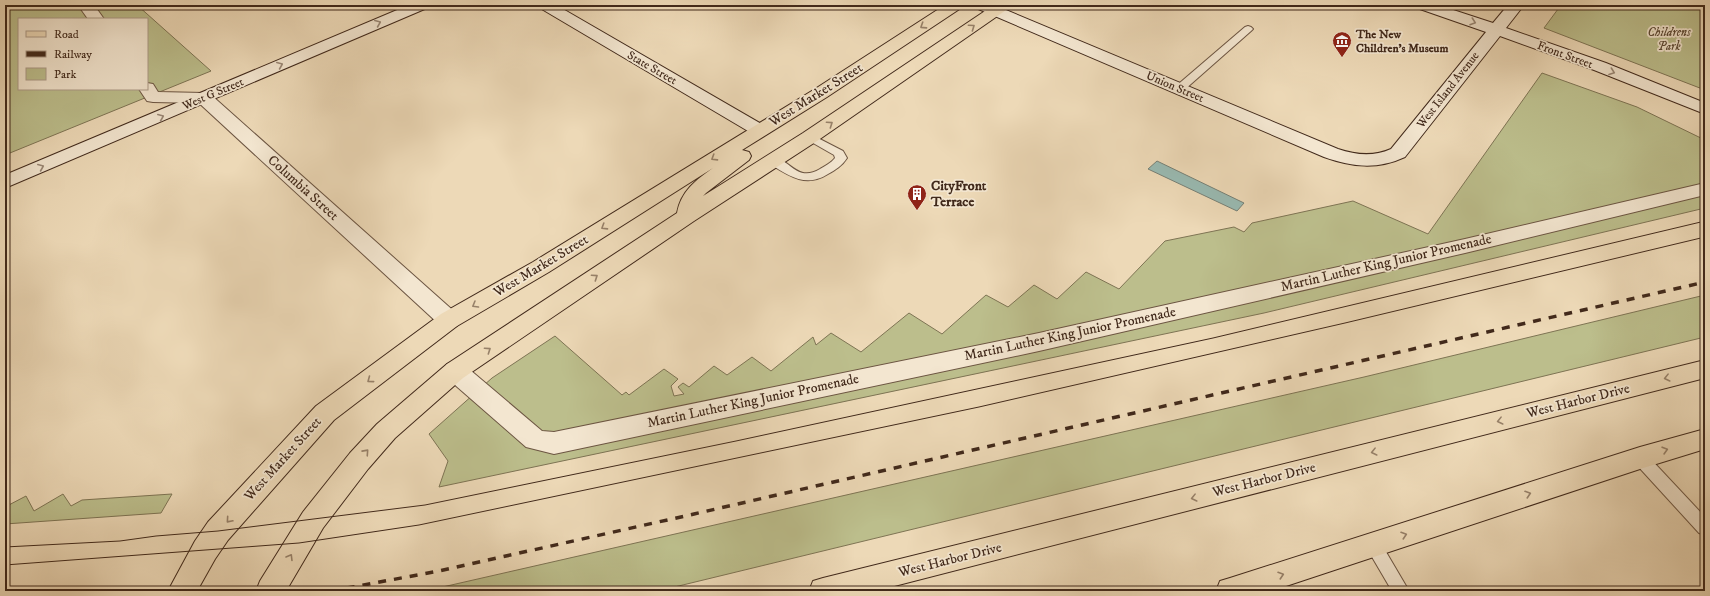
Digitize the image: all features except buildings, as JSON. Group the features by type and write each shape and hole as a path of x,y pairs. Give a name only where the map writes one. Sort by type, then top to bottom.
{"main road":[{"name":"West Market Street","path":"182,591 205,550 218,532 259,484 325,413 449,320 541,267 802,104 956,5"},
{"name":"West Market Street","path":"270,591 313,520 358,461 386,431 455,371 687,216 810,137 994,7"},
{"path":"774,161 772,147 781,132 798,117 802,104"},
{"path":"687,216 689,202 699,188 738,160 755,140 759,130"},
{"name":"West Harbor Drive","path":"824,591 1705,369"},
{"path":"1230,591 1640,458 1705,439"}],"street":[{"path":"86,5 95,18"},
{"name":"West G Street","path":"5,182 422,5"},
{"name":"State Street","path":"544,5 759,130"},
{"name":"Front Street","path":"1422,5 1496,30 1662,91 1705,109"},
{"name":"West Island Avenue","path":"1371,160 1390,158 1398,153 1516,5"},
{"name":"Union Street","path":"994,7 1179,89 1338,156 1359,161 1371,160"},
{"path":"148,90 152,97 204,98"},
{"name":"Columbia Street","path":"204,98 449,320"},
{"name":"Martin Luther King Junior Promenade","path":"455,371 535,440 554,443 1039,342 1464,246 1705,189"}],"lane":[{"path":"1179,89 1248,29"},
{"path":"774,161 801,178 809,179 817,177 838,163 841,158 839,153 810,137"},
{"path":"1640,458 1705,528"},
{"path":"1373,545 1401,591"}],"green space":[{"path":"5,5 137,5 211,71 5,155"},
{"name":"Childrens Park","path":"1561,5 1705,5 1705,90 1544,28"},
{"path":"1542,73 1637,107 1705,140 1705,208 1264,313 439,487 448,461 429,434 492,378 555,336 622,395 626,392 629,395 664,369 678,379 671,386 674,396 684,394 678,387 683,383 689,387 714,366 727,375 752,357 771,371 813,337 816,345 831,333 861,352 909,313 942,334 986,295 1008,307 1034,285 1057,299 1086,272 1119,289 1165,241 1234,227 1244,232 1252,223 1353,201 1428,234"},
{"path":"1705,295 1705,337 658,591 425,591 1364,377"},
{"path":"63,494 71,506 82,500 172,494 161,513 5,524 5,507 26,496 34,511"}],"water":[{"path":"1157,161 1244,203 1237,211 1148,169"}],"tram line":[{"path":"5,547 120,541 156,536 218,531 425,505 736,441 1213,338 1705,221"},
{"path":"5,565 299,543 419,525 979,407 1345,323 1705,237"}],"railway":[{"path":"331,591 439,571 694,514 1705,282"}],"place":[{"name":"The New Children's Museum","path":"1342,58"},
{"name":"CityFront Terrace","path":"917,211"}]}
